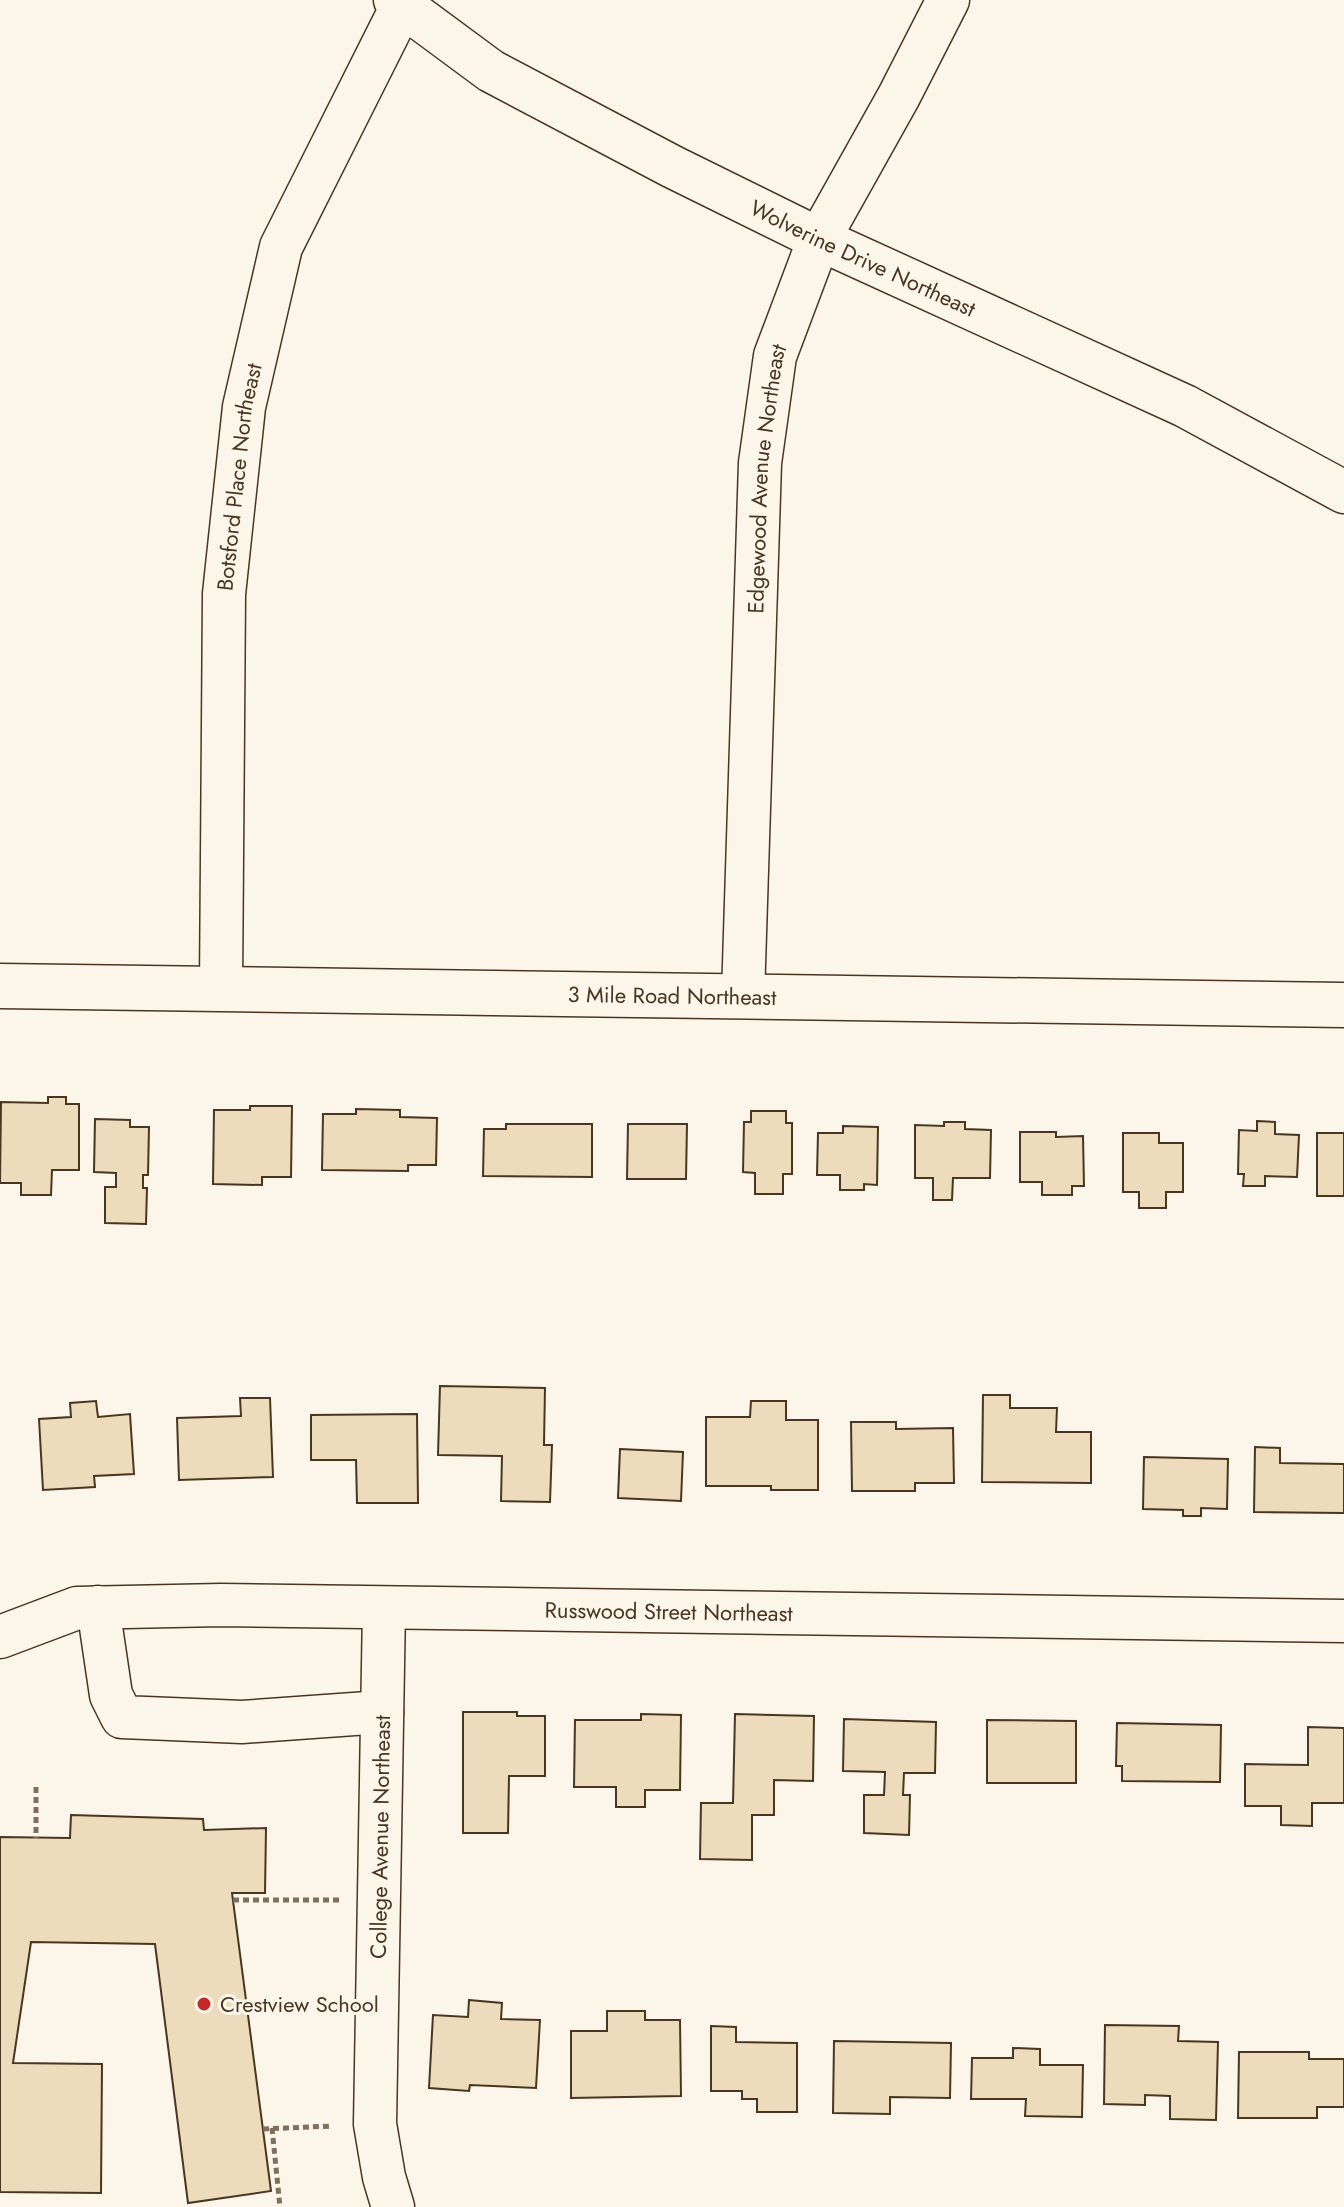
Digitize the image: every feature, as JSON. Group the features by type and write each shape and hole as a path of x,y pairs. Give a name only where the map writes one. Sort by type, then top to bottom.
{"main road":[{"name":"3 Mile Road Northeast","path":"0,986 1344,1005"}],"street":[{"name":"Edgewood Avenue Northeast","path":"743,996 760,463 775,356 819,239 899,96 948,0"},
{"name":"Wolverine Drive Northeast","path":"401,2 491,71 673,167 819,239 1185,406 1344,492"},
{"name":"Botsford Place Northeast","path":"221,988 224,594 244,407 281,247 401,2"},
{"name":"Russwood Street Northeast","path":"0,1637 77,1608 221,1605 1344,1621"},
{"path":"98,1607 111,1695 122,1717 242,1722 382,1712"},
{"name":"College Avenue Northeast","path":"384,1608 375,2124 384,2177 393,2207"}],"path":[{"path":"36,1787 36,1838"},
{"path":"233,1900 339,1900"},
{"path":"263,2129 332,2126"},
{"path":"272,2128 280,2207"}],"building":[{"path":"48,1097 66,1097 66,1104 79,1104 79,1170 52,1170 51,1195 21,1195 21,1183 0,1183 1,1102 48,1103"},
{"path":"250,1106 292,1106 291,1177 262,1177 262,1185 213,1184 214,1110 250,1110"},
{"path":"356,1109 400,1110 400,1117 437,1118 436,1165 408,1165 408,1171 322,1170 323,1114 356,1114"},
{"path":"751,1111 786,1111 786,1123 792,1123 792,1174 783,1174 783,1194 755,1194 755,1173 743,1172 744,1122 751,1122"},
{"path":"95,1119 130,1120 130,1127 149,1127 148,1175 143,1175 143,1188 147,1188 146,1224 105,1223 105,1187 116,1187 116,1173 94,1172"},
{"path":"1257,1121 1275,1122 1275,1134 1299,1135 1297,1177 1265,1176 1265,1186 1243,1186 1244,1174 1238,1174 1239,1130 1257,1131"},
{"path":"944,1122 965,1122 965,1129 991,1130 990,1178 953,1178 952,1200 933,1200 933,1178 915,1178 915,1125 944,1126"},
{"path":"506,1124 592,1124 592,1177 483,1176 484,1129 506,1129"},
{"path":"628,1124 687,1124 686,1179 627,1179"},
{"path":"843,1126 878,1127 877,1185 864,1184 864,1190 840,1190 840,1175 817,1175 818,1133 843,1133"},
{"path":"1020,1132 1056,1132 1056,1137 1083,1136 1084,1186 1072,1186 1072,1195 1042,1195 1042,1182 1020,1182"},
{"path":"1123,1133 1159,1133 1159,1143 1183,1143 1183,1192 1166,1192 1166,1208 1139,1208 1139,1192 1123,1192"},
{"path":"1317,1133 1344,1133 1344,1196 1317,1196"},
{"path":"440,1386 545,1388 544,1445 552,1445 550,1502 501,1501 502,1456 438,1455"},
{"path":"983,1395 1010,1395 1010,1408 1057,1408 1056,1432 1091,1432 1091,1483 982,1482"},
{"path":"240,1398 270,1398 273,1477 179,1480 177,1418 241,1416"},
{"path":"96,1401 98,1417 130,1414 134,1474 94,1476 95,1487 43,1490 39,1419 71,1417 70,1403"},
{"path":"751,1401 786,1401 786,1420 818,1420 818,1490 706,1486 706,1417 750,1417"},
{"path":"417,1414 418,1503 357,1503 356,1460 311,1460 311,1415"},
{"path":"851,1422 896,1422 896,1429 953,1428 954,1483 915,1483 915,1491 852,1491"},
{"path":"1255,1447 1280,1448 1280,1463 1344,1464 1344,1513 1254,1512"},
{"path":"620,1449 683,1452 681,1501 618,1498"},
{"path":"1144,1457 1228,1459 1227,1509 1201,1508 1201,1516 1183,1516 1183,1510 1143,1509"},
{"path":"463,1712 517,1712 517,1716 545,1716 545,1776 509,1776 508,1833 463,1833"},
{"path":"641,1714 681,1715 680,1790 645,1790 645,1807 616,1807 616,1787 574,1787 575,1720 641,1720"},
{"path":"735,1714 814,1716 813,1781 774,1780 774,1815 752,1815 752,1860 700,1859 701,1803 733,1803"},
{"path":"844,1719 936,1722 935,1773 904,1773 903,1795 910,1795 909,1835 864,1833 864,1795 884,1795 885,1772 843,1771"},
{"path":"987,1720 1076,1721 1076,1783 987,1783"},
{"path":"1117,1723 1221,1725 1220,1782 1122,1781 1122,1766 1116,1766"},
{"path":"1308,1727 1344,1728 1344,1803 1312,1803 1312,1826 1281,1825 1281,1806 1245,1806 1245,1764 1308,1765"},
{"name":"Crestview School","path":"71,1815 203,1819 204,1830 266,1828 265,1893 232,1893 271,2191 188,2203 155,1944 31,1942 13,2063 102,2064 101,2193 0,2192 0,1837 70,1838"},
{"path":"469,2000 502,2003 501,2019 540,2020 536,2088 470,2085 469,2091 429,2088 433,2015 468,2017"},
{"path":"607,2011 645,2011 645,2020 680,2020 681,2096 571,2098 571,2031 607,2031"},
{"path":"1105,2025 1179,2026 1178,2041 1218,2042 1216,2120 1170,2119 1170,2096 1145,2095 1145,2105 1104,2104"},
{"path":"711,2026 736,2027 736,2042 797,2043 797,2112 757,2112 757,2099 742,2099 742,2091 711,2091"},
{"path":"834,2041 951,2043 950,2098 890,2097 890,2114 833,2113"},
{"path":"1013,2048 1040,2049 1040,2065 1083,2065 1082,2117 1025,2116 1026,2099 971,2099 972,2058 1013,2058"},
{"path":"1239,2052 1309,2052 1309,2059 1344,2059 1344,2107 1317,2107 1317,2118 1238,2118"}],"place":[{"name":"Crestview School","path":"204,2004"}]}
